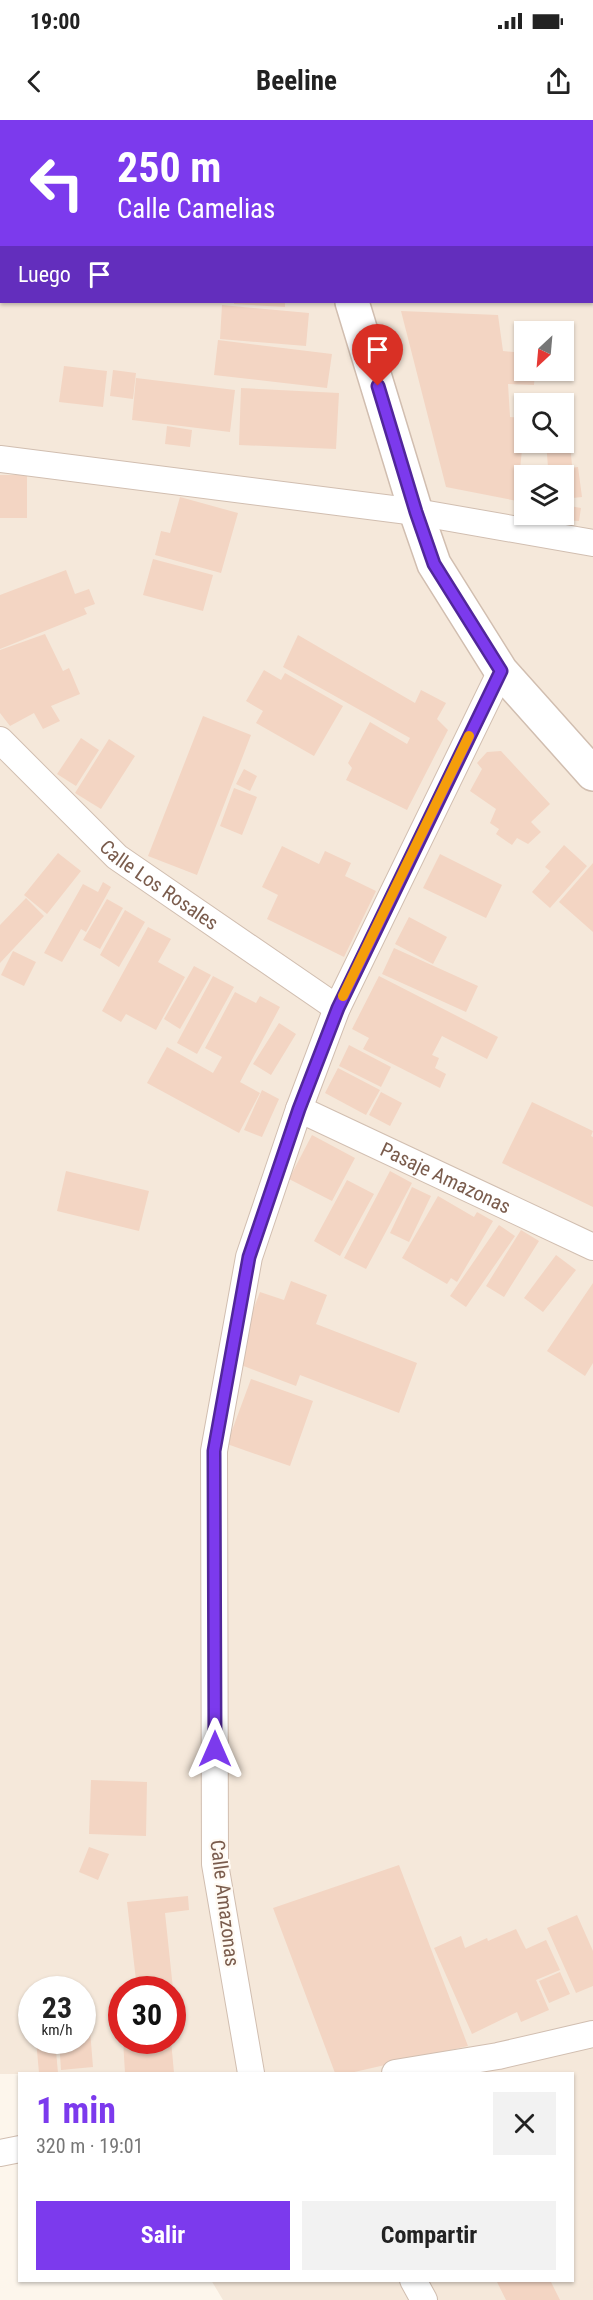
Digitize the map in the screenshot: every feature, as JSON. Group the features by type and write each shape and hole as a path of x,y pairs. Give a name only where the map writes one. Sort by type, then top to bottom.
{"street":[{"path":"352,303 434,564 501,671 593,774"},
{"path":"0,459 416,512 593,543"},
{"name":"Calle Amazonas","path":"251,2072 215,1864 214,1451 249,1257 299,1109 338,1008 501,671"},
{"name":"Calle Los Rosales","path":"0,740 117,857 338,1008"},
{"name":"Pasaje Amazonas","path":"299,1109 593,1247"},
{"path":"401,2072 498,2056 593,2034"},
{"path":"0,2154 18,2150"},
{"path":"414,2282 424,2300"}],"shaded area":[{"path":"0,303 593,303 593,2300 223,2300 212,2282 574,2282 574,2072 18,2072 18,2074 0,2074"}],"building":[{"path":"285,303 285,307 234,304"},
{"path":"222,305 309,313 306,346 220,339"},
{"path":"401,311 498,315 503,351 514,352 514,381 534,381 534,385 508,384 510,417 514,417 514,453 522,453 520,465 514,465 514,500 446,487"},
{"path":"218,340 332,354 327,388 214,375"},
{"path":"64,366 107,371 103,407 59,402"},
{"path":"113,370 136,373 133,399 110,396"},
{"path":"136,378 235,390 230,432 132,420"},
{"path":"241,388 339,393 336,449 239,445"},
{"path":"167,426 192,430 190,447 165,444"},
{"path":"547,453 571,453 572,465 548,465"},
{"path":"574,467 578,467 582,497 574,498"},
{"path":"0,475 27,475 27,518 0,518"},
{"path":"180,497 238,513 221,573 155,555 161,531 170,533"},
{"path":"574,507 581,508 579,521 574,521"},
{"path":"153,559 213,575 203,611 143,595"},
{"path":"66,570 75,594 89,589 95,604 84,608 87,614 0,649 0,595"},
{"path":"45,634 63,671 69,668 80,694 51,706 60,721 43,729 34,713 10,726 0,713 0,650"},
{"path":"298,635 415,703 421,690 446,703 437,719 448,730 407,810 346,780 352,768 348,763 370,722 407,744 410,738 283,667"},
{"path":"264,670 281,680 285,673 343,706 314,756 256,723 263,711 246,701"},
{"path":"203,716 251,735 197,875 148,856"},
{"path":"81,738 99,750 76,786 57,774"},
{"path":"109,739 135,756 101,809 75,793"},
{"path":"501,751 550,804 531,822 541,832 528,844 517,838 512,845 496,834 499,829 490,823 496,809 470,791 482,769 477,763 487,752"},
{"path":"244,769 257,776 250,791 236,784"},
{"path":"234,788 257,797 242,835 220,826"},
{"path":"564,845 587,866 550,908 532,892 550,871 545,867"},
{"path":"282,846 319,864 325,851 351,863 345,876 376,891 344,957 267,919 278,895 262,887"},
{"path":"58,853 81,871 47,914 24,895"},
{"path":"440,854 502,885 486,918 423,888"},
{"path":"593,863 593,932 559,902"},
{"path":"103,882 111,887 86,932 81,929 62,962 44,953 83,884 98,892"},
{"path":"26,898 44,916 0,963 0,925"},
{"path":"107,899 123,908 100,949 83,940"},
{"path":"125,910 145,922 119,967 100,955"},
{"path":"409,917 447,937 433,964 395,944"},
{"path":"148,927 171,939 158,962 185,977 156,1030 126,1014 121,1022 102,1011"},
{"path":"394,948 478,986 466,1012 382,974"},
{"path":"13,951 36,962 24,986 1,975"},
{"path":"194,966 211,975 180,1029 164,1019"},
{"path":"213,976 234,987 197,1054 177,1043"},
{"path":"379,976 498,1037 487,1059 442,1036 432,1055 439,1058 435,1068 446,1074 440,1088 363,1049 369,1038 352,1029"},
{"path":"235,992 256,1003 260,996 280,1007 240,1082 260,1093 239,1133 147,1083 167,1047 213,1073 222,1057 205,1048"},
{"path":"279,1023 296,1034 271,1075 253,1064"},
{"path":"349,1045 391,1067 381,1087 339,1066"},
{"path":"338,1068 380,1090 366,1115 325,1093"},
{"path":"262,1090 279,1099 262,1137 244,1130"},
{"path":"381,1092 402,1103 390,1126 369,1115"},
{"path":"532,1102 593,1131 591,1136 593,1137 593,1207 502,1163"},
{"path":"312,1135 355,1158 332,1201 289,1179"},
{"path":"66,1171 149,1191 139,1231 57,1211"},
{"path":"390,1171 412,1183 366,1269 344,1258"},
{"path":"347,1180 374,1194 340,1256 314,1241"},
{"path":"412,1187 431,1196 409,1242 390,1233"},
{"path":"438,1196 474,1217 477,1212 493,1221 457,1282 451,1278 447,1284 402,1258"},
{"path":"499,1225 515,1236 466,1307 450,1296"},
{"path":"521,1230 539,1241 504,1297 486,1286"},
{"path":"556,1255 576,1270 543,1312 524,1298"},
{"path":"291,1281 327,1295 316,1324 417,1363 399,1413 300,1375 296,1386 233,1362 260,1292 284,1300"},
{"path":"593,1283 593,1363 585,1376 547,1351"},
{"path":"251,1379 313,1401 290,1466 227,1444"},
{"path":"91,1780 147,1782 146,1836 89,1834"},
{"path":"89,1847 109,1854 98,1880 79,1872"},
{"path":"399,1865 468,2046 354,2072 335,2072 273,1908"},
{"path":"188,1896 189,1910 165,1913 172,1976 136,1976 127,1902"},
{"path":"577,1915 593,1951 593,1986 576,1993 547,1928"},
{"path":"516,1929 526,1949 546,1940 560,1970 536,1980 549,2010 521,2022 517,2012 472,2034 434,1948 461,1936 465,1948"},
{"path":"560,1972 570,1994 549,2003 539,1981"},
{"path":"37,2054 56,2054 58,2072 39,2072"},
{"path":"60,2054 92,2054 93,2067 61,2070"},
{"path":"124,2054 172,2054 174,2072 125,2072"},
{"path":"497,2282 551,2282 560,2300 506,2300"}],"slow traffic":[{"path":"343,996 469,736"}],"route":[{"path":"215,1749 214,1451 249,1257 299,1109 338,1008 501,671 434,564 378,386"}]}
